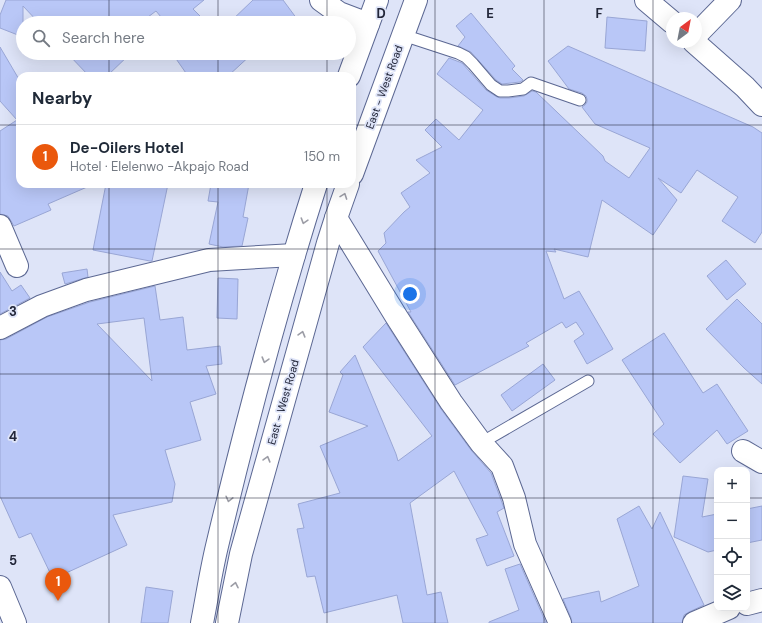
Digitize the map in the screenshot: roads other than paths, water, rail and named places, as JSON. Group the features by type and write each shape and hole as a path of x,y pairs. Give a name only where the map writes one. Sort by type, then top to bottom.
{"main road":[{"path":"321,0 339,13 347,16"},
{"path":"356,57 377,0"},
{"name":"East - West Road","path":"356,163 416,0"},
{"path":"646,0 666,17"},
{"path":"702,29 730,0"},
{"path":"356,19 368,24"},
{"path":"701,48 745,87 762,105"},
{"path":"350,72 355,60"},
{"path":"202,623 217,547 253,402 294,255 315,188"},
{"name":"East - West Road","path":"227,623 241,554 321,266 347,188"},
{"path":"336,218 400,323 451,402 481,443 502,466 514,498 525,544 560,623"},
{"path":"0,226 17,266"},
{"path":"0,328 42,306 101,286 209,260 294,255"},
{"path":"743,451 762,462"},
{"path":"0,587 15,623"},
{"path":"750,603 762,600"},
{"path":"694,623 722,611"}],"lane":[{"path":"403,35 466,57 491,85 500,91 523,89 531,83 580,100"},
{"path":"481,443 588,381"}],"place":[{"name":"De-Oilers Hotel","path":"58,601"}]}
